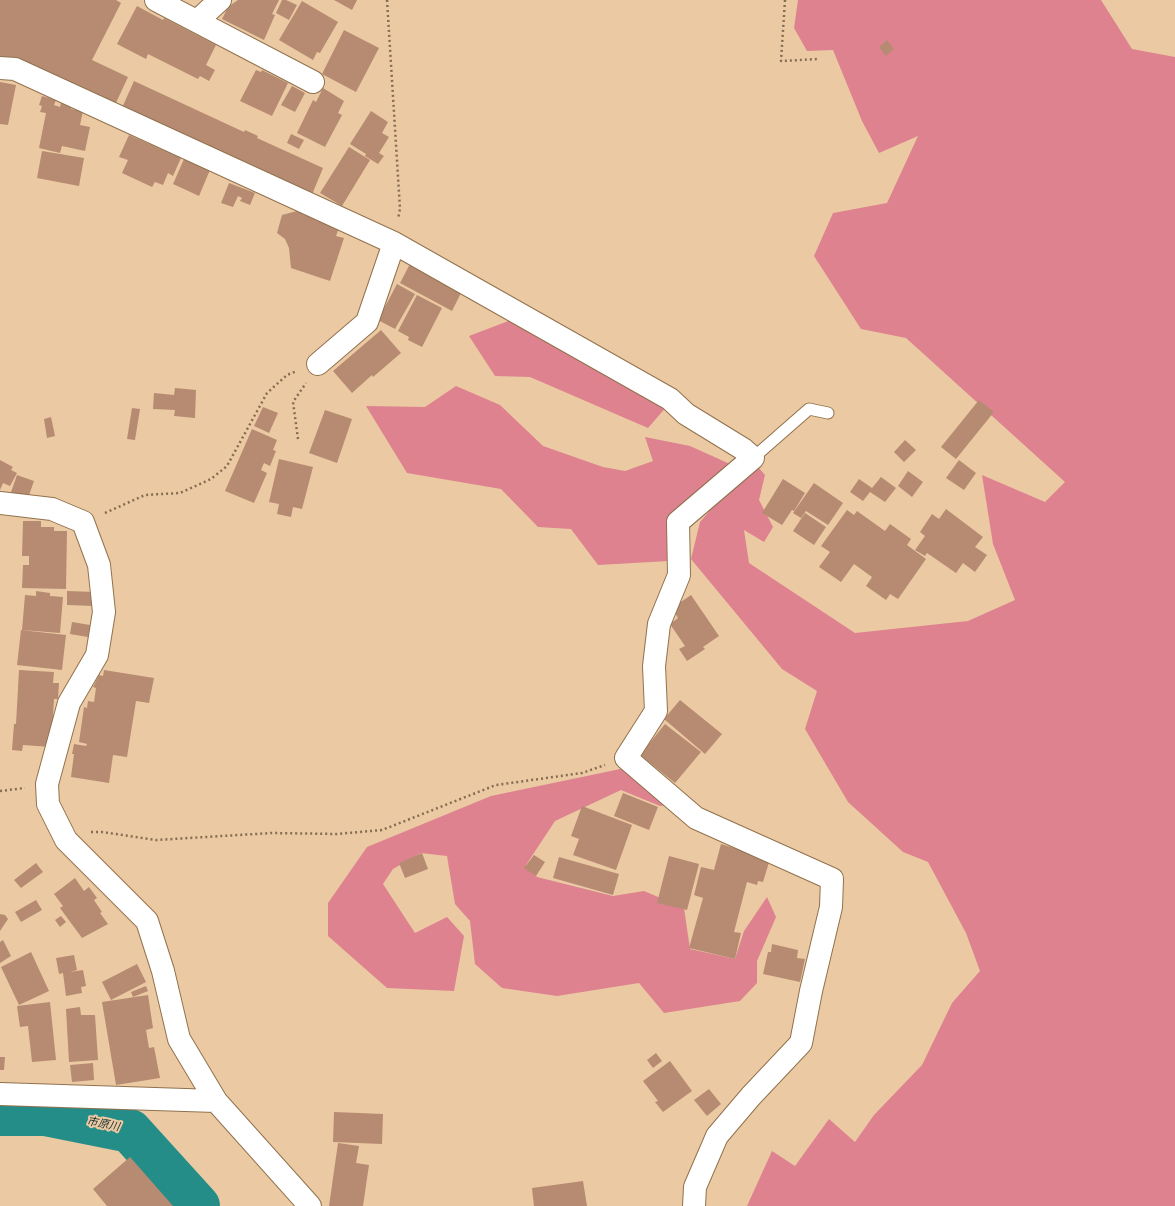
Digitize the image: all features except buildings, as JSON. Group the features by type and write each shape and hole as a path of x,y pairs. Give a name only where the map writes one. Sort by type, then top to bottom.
{"street":[{"path":"156,0 313,82"},
{"path":"197,21 220,0"},
{"path":"0,68 15,69 394,243 670,399 686,414 743,449 753,458 678,522 679,575 660,624 654,666 656,710 626,758 696,818 832,879 831,908 811,991 801,1043 751,1096 717,1136 695,1187 694,1206"},
{"path":"318,364 367,322 394,243"},
{"path":"0,503 52,509 83,522 100,565 104,612 97,655 69,702 47,784 48,804 66,840 147,922 163,971 179,1038 216,1101 310,1206"},
{"path":"0,1094 216,1101"}],"lane":[{"path":"753,458 809,409 828,414"}],"path":[{"path":"387,0 400,209 394,243"},
{"path":"785,0 781,61 818,59"},
{"path":"298,439 293,402 318,364"},
{"path":"83,522 146,495 180,493 211,479 228,466 267,393 287,374 318,364"},
{"path":"66,840 78,832 102,832 156,840 272,833 337,834 382,830 496,785 582,773 626,758"}],"shaded area":[{"path":"798,0 1101,0 1132,49 1175,57 1175,1206 747,1206 772,1151 795,1166 829,1119 855,1142 874,1115 922,1065 952,1003 980,971 966,933 928,862 903,852 848,802 805,729 817,691 782,669 691,559 700,522 726,492 758,467 765,475 759,500 773,527 764,542 744,530 749,563 855,633 968,621 1015,600 993,544 982,475 1045,502 1065,482 906,338 861,329 814,256 833,213 887,203 918,136 879,153 862,121 833,50 807,51 794,28"},
{"path":"511,320 668,405 648,428 530,377 495,376 469,336"},
{"path":"456,386 500,405 543,446 603,467 625,471 653,461 645,437 690,446 730,464 673,513 669,561 598,565 571,529 538,527 501,489 407,473 366,406 425,407"},
{"path":"625,768 668,805 660,806 621,790 555,821 526,865 537,877 613,896 644,891 684,908 690,949 735,959 744,931 767,897 776,917 757,961 757,983 740,1001 664,1013 639,983 557,996 502,988 475,964 470,921 455,904 447,856 421,853 393,869 383,884 415,933 447,917 464,936 454,991 387,988 328,936 328,903 367,847 491,796"}],"waterway":[{"name":"市原川","path":"0,1114 45,1114 130,1131 198,1206"}]}
